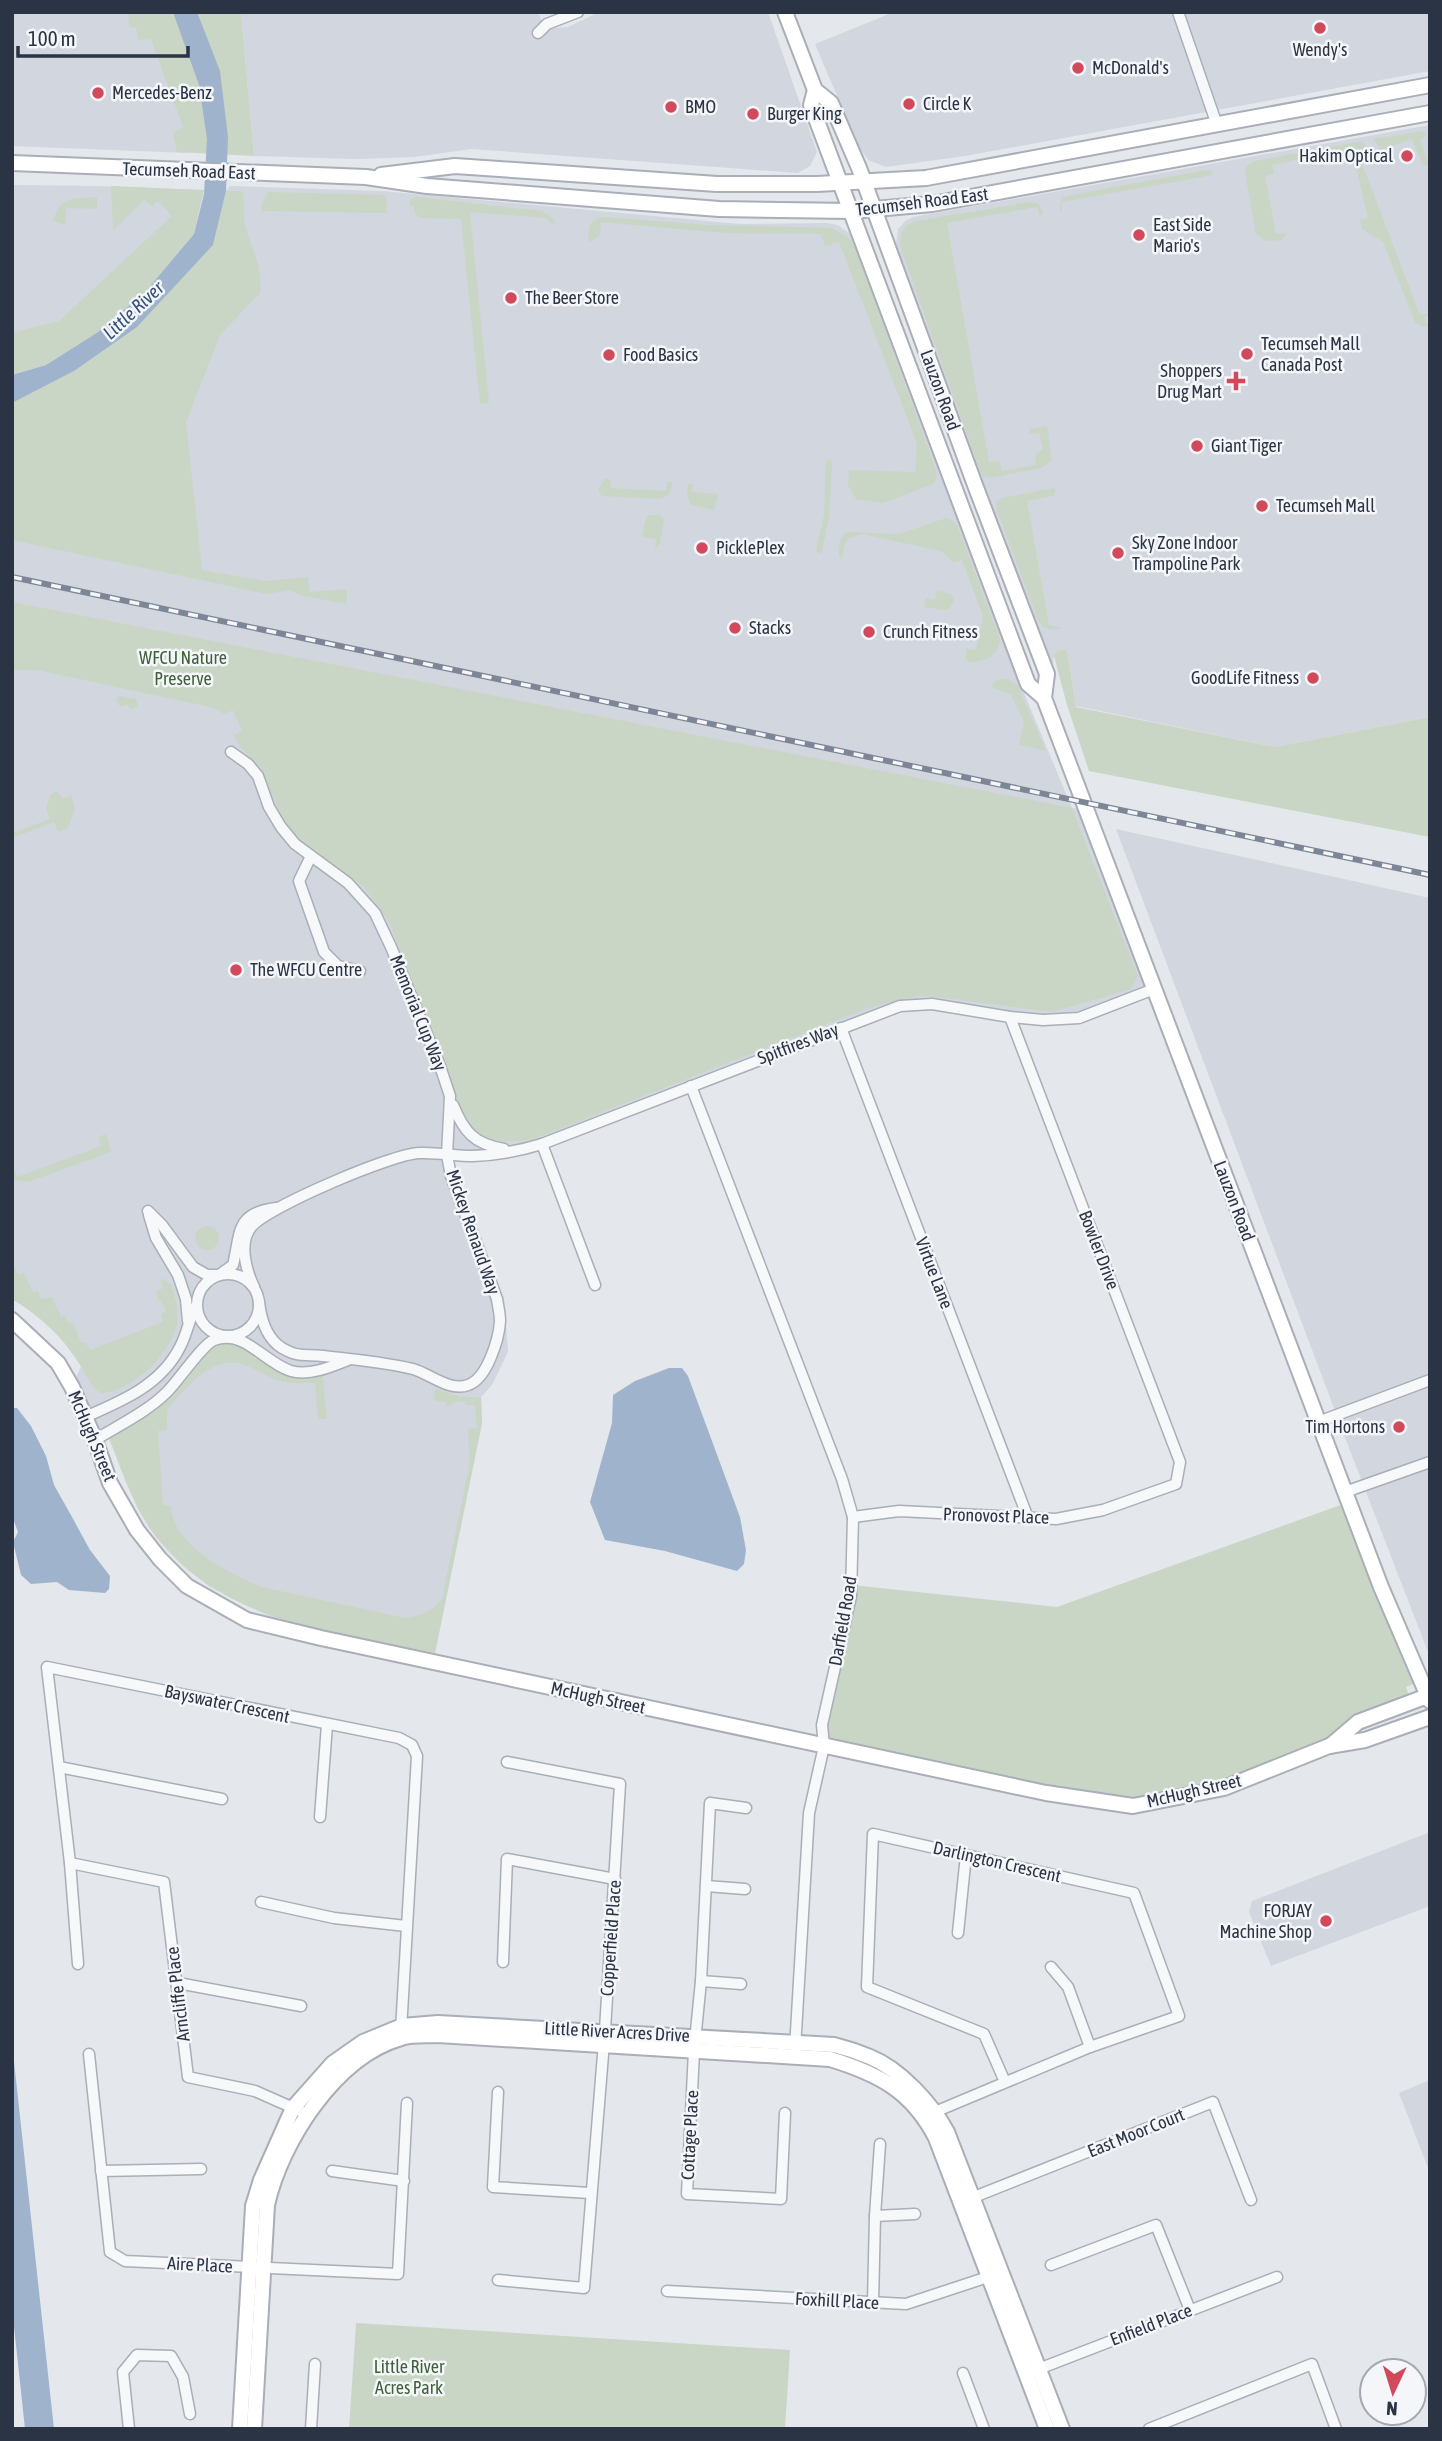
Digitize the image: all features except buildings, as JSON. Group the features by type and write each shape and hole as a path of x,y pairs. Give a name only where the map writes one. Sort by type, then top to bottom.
{"street":[{"path":"538,33 547,24 578,12"},
{"name":"Lauzon Road","path":"785,12 815,90 831,103 865,182 873,211 1047,674 1044,698 1381,1587 1429,1697"},
{"path":"1178,12 1217,125"},
{"name":"Tecumseh Road East","path":"366,177 455,166 717,184 841,184 926,178 1430,85"},
{"name":"Lauzon Road","path":"815,90 811,106 963,515 1028,684 1044,698"},
{"name":"Tecumseh Road East","path":"12,163 366,177 427,186 719,209 873,211 932,204 1430,113"},
{"name":"Memorial Cup Way","path":"231,752 248,764 258,776 269,807 295,845 348,883 375,913 440,1066 450,1096 447,1154"},
{"path":"311,856 299,881 324,952 338,966 360,971"},
{"name":"Spitfires Way","path":"447,1154 477,1156 518,1151 542,1144 900,1006 932,1003 1010,1017 1043,1020 1079,1018 1154,989"},
{"name":"Bowler Drive","path":"1010,1017 1180,1462 1176,1484"},
{"name":"Virtue Lane","path":"841,1028 1028,1518"},
{"name":"Darfield Road","path":"691,1086 842,1479 853,1517 851,1596 822,1724 824,1746 809,1813 795,2050"},
{"path":"450,1096 467,1133 489,1147 518,1151"},
{"path":"542,1144 595,1285"},
{"path":"95,1440 166,1394 211,1340 239,1335 251,1327 258,1314 259,1302 246,1270 246,1240 251,1226 276,1208 396,1157 418,1153 447,1154"},
{"name":"Mickey Renaud Way","path":"259,1302 261,1320 268,1334 279,1346 296,1355 319,1355 415,1370 457,1387 469,1385 481,1376 494,1349 498,1330 497,1299 451,1176 447,1154"},
{"path":"85,1417 133,1396 166,1369 181,1345 188,1321 207,1281 233,1265 237,1233 246,1219 259,1210 276,1208"},
{"path":"188,1321 186,1299 178,1275 156,1238 148,1212 162,1225 193,1267 207,1275 233,1274 246,1279 254,1287"},
{"path":"196,1306 201,1321 210,1332 224,1338"},
{"name":"McHugh Street","path":"12,1320 58,1363 85,1417 110,1482 137,1530 160,1559 187,1586 247,1620 334,1642 1046,1793 1133,1805 1224,1788 1329,1746 1365,1740 1430,1717"},
{"name":"Mickey Renaud Way","path":"224,1338 242,1339 271,1362 293,1371 312,1371 348,1360"},
{"path":"1318,1422 1430,1380"},
{"path":"1345,1492 1430,1462"},
{"name":"Pronovost Place","path":"853,1517 900,1511 1056,1519 1103,1510 1176,1484"},
{"name":"Bayswater Crescent","path":"78,1964 70,1863 47,1667 399,1738 412,1745 417,1756 401,2032"},
{"name":"McHugh Street","path":"1329,1746 1358,1722 1429,1697"},
{"path":"320,1817 327,1725"},
{"name":"Copperfield Place","path":"498,2280 584,2288 605,2030 620,1784 506,1762"},
{"path":"59,1766 222,1799"},
{"name":"Cottage Place","path":"746,1808 710,1803 687,2194 781,2199 785,2113"},
{"name":"Darlington Crescent","path":"930,2114 1090,2047 1179,2016 1134,1893 873,1834 867,1987 984,2034 1005,2082"},
{"path":"958,1933 966,1855"},
{"path":"503,1962 507,1859 615,1879"},
{"name":"Arncliffe Place","path":"70,1863 164,1882 188,2077 255,2091 307,2114"},
{"path":"706,1886 745,1889"},
{"path":"261,1902 334,1918 406,1926"},
{"path":"1051,1967 1068,1987 1090,2047"},
{"path":"701,1980 741,1983"},
{"path":"178,1983 301,2006"},
{"name":"Little River Acres Drive","path":"254,2429 256,2268 253,2206 261,2180 293,2108 333,2063 363,2042 438,2023 605,2030 695,2044"},
{"name":"Little River Acres Drive","path":"240,2429 256,2268 272,2184 307,2114 344,2069 401,2032 602,2046 695,2044 795,2050 864,2069 897,2088 930,2114 947,2132 967,2200 995,2274 1033,2371 1062,2429"},
{"name":"Aire Place","path":"89,2054 110,2252 125,2261 398,2274 407,2104"},
{"path":"498,2092 493,2187 590,2193"},
{"name":"East Moor Court","path":"967,2200 1213,2102 1251,2200"},
{"path":"873,2304 880,2144"},
{"path":"101,2171 201,2169"},
{"path":"332,2171 404,2180"},
{"path":"875,2216 915,2214"},
{"path":"1051,2265 1156,2225 1190,2310"},
{"name":"Foxhill Place","path":"667,2291 906,2304 995,2274"},
{"name":"Enfield Place","path":"1033,2371 1277,2277"},
{"path":"129,2429 123,2372 137,2355 171,2356 183,2377 190,2414"},
{"path":"311,2429 315,2364"},
{"path":"1149,2429 1312,2364 1336,2429"},
{"name":"Little River Acres Drive","path":"1033,2371 1047,2429"},
{"path":"964,2373 984,2429"}],"shaded area":[{"path":"12,12 147,12 183,119 188,153 12,146"},
{"path":"241,12 538,12 545,29 568,27 599,12 768,12 817,152 810,166 798,173 471,149 414,157 357,159 254,156"},
{"path":"894,12 1430,12 1430,71 965,156 886,167 868,160 858,145 815,44"},
{"path":"1430,125 1430,717 1275,747 1076,706 1067,649 1054,656 1052,670 994,513 976,473 896,245 898,229 913,217"},
{"path":"12,185 97,186 204,190 12,375"},
{"path":"230,186 382,191 740,224 827,223 838,225 854,237 1019,681 1072,808 1086,809 1154,989 1079,1018 1043,1020 932,1004 900,1006 542,1144 448,1155 456,1168 504,1298 508,1352 492,1385 481,1397 482,1423 435,1653 269,1616 210,1587 183,1566 156,1537 137,1507 107,1433 95,1440 72,1387 81,1366 61,1338 38,1315 12,1299 12,403 74,371 137,326 213,245 226,191"},
{"path":"1116,829 1430,898 1430,1657 1349,1448"},
{"path":"1430,1832 1430,1906 1271,1966 1249,1912 1252,1901"},
{"path":"1430,2080 1430,2173 1399,2093"}],"green space":[{"path":"128,12 241,12 254,156 177,152 173,136 175,131 183,127 151,39 138,40 136,28 129,27"},
{"path":"1424,131 1426,136 1420,140 1429,164 1423,166 1412,139 1381,150 1373,139"},
{"path":"1362,141 1369,151 1359,156 1420,315 1430,313 1424,317 1428,326 1423,327 1415,322 1383,242 1362,229 1360,220 1368,218 1354,158 1349,149 1272,165 1274,173 1265,176 1276,234 1285,233 1285,236 1282,240 1266,241 1256,234 1246,167 1255,161"},
{"path":"1206,170 1213,175 1062,202 1060,211 1061,197"},
{"path":"111,186 204,190 194,234 146,291 98,332 46,365 12,375 12,333 59,321 172,216 158,201 152,206 144,200 113,230"},
{"path":"226,191 242,191 245,224 259,267 260,293 220,335 186,422 202,570 265,581 308,577 310,592 347,589 347,604 299,595 291,590 267,594 12,540 12,403 74,371 137,327 213,245"},
{"path":"268,192 386,195 387,213 261,211"},
{"path":"97,197 97,209 66,208 66,225 53,221 60,207 69,200"},
{"path":"417,197 542,211 554,219 555,226 546,218 470,212 489,403 480,404 461,219 421,218 416,215 413,206 409,205 410,200"},
{"path":"1030,202 1040,205 1043,214 1039,215 1037,207 947,223 989,462 999,461 1002,471 1035,465 1036,454 1043,449 1039,433 1029,434 1029,429 1047,426 1052,460 1042,468 990,478 983,476 980,471 900,246 901,237 905,227 916,221"},
{"path":"602,217 709,225 832,228 850,239 936,470 937,478 933,484 883,503 856,499 848,486 849,470 915,472 917,443 839,242 825,246 821,234 724,233 601,222 600,235 589,241 590,226"},
{"path":"830,459 829,517 822,551 819,554 816,551 824,515 826,462"},
{"path":"605,479 610,479 611,488 666,491 667,482 673,482 669,495 659,499 602,496 598,490"},
{"path":"693,483 692,492 719,494 714,510 691,505 687,495 688,485"},
{"path":"1054,488 1056,491 1053,496 1027,501 1049,625 1060,627 1047,629 1038,620 996,502 1002,498"},
{"path":"649,515 659,515 664,519 660,544 655,549 656,539 642,537"},
{"path":"946,518 957,525 1000,639 994,654 981,661 969,662 966,659 966,649 976,650 983,616 962,560 954,563 941,551 862,534 849,538 842,557 839,555 841,541 846,532 899,534"},
{"path":"937,590 950,594 954,600 949,609 924,607 926,598 935,600"},
{"name":"WFCU Nature Preserve","path":"12,602 1072,808 1138,976 1131,989 1052,1012 922,995 871,1007 531,1140 492,1140 477,1132 462,1116 390,924 364,887 298,840 283,820 261,768 241,748 233,735 242,731 233,710 224,714 214,708 37,670 12,670"},
{"path":"1067,649 1076,707 1275,747 1430,717 1430,837 1089,771 1054,656 1058,651"},
{"path":"1000,679 1009,679 1018,686 1046,751 1019,745 1024,721 1011,695 991,687"},
{"path":"119,696 136,699 138,706 130,709 128,705 120,707 116,698"},
{"path":"58,791 62,799 71,795 75,809 67,829 58,831 54,822 12,838 12,833 50,819 46,808 51,794"},
{"path":"106,1134 111,1152 28,1182 12,1180 12,1169 17,1177 101,1146 98,1137"},
{"path":"207,1226 218,1233 219,1238 212,1249 207,1250 196,1243 195,1238 202,1227"},
{"path":"14,1266 18,1274 24,1273 33,1292 38,1291 41,1299 52,1297 61,1317 65,1315 69,1324 73,1322 81,1343 85,1342 90,1350 163,1322 161,1314 166,1311 156,1292 163,1288 161,1278 171,1284 175,1298 177,1322 174,1334 159,1358 137,1379 124,1387 100,1393 59,1337 42,1320 12,1299"},
{"path":"224,1338 293,1371 322,1369 327,1419 318,1419 315,1383 282,1381 242,1364 231,1363 209,1369 190,1384 167,1410 167,1430 158,1431 163,1505 171,1506 181,1533 220,1566 262,1587 405,1618 421,1615 434,1607 442,1599 470,1462 468,1429 477,1428 475,1405 466,1405 465,1401 454,1402 446,1407 446,1402 435,1401 434,1392 437,1389 461,1397 481,1397 482,1423 435,1653 321,1630 248,1606 215,1589 184,1567 157,1538 128,1487 107,1433 166,1393 204,1347"},
{"path":"1349,1502 1421,1681 1406,1687 1411,1702 1358,1722 1329,1746 1224,1788 1133,1806 824,1746 852,1585 1057,1607"},
{"name":"Little River Acres Park","path":"356,2323 790,2350 785,2429 349,2429"}],"water":[{"name":"Little River","path":"173,12 197,12 220,71 228,137 226,191 213,245 137,327 74,371 12,403 12,375 46,365 98,332 146,291 194,234 204,194 207,139 199,85"},
{"path":"669,1368 682,1368 688,1376 740,1517 746,1550 744,1564 737,1571 665,1551 605,1540 590,1502 612,1423 613,1395 635,1381"},
{"path":"12,1408 17,1408 31,1426 46,1456 54,1485 90,1550 110,1576 109,1589 105,1593 69,1590 57,1582 31,1584 21,1575 13,1542 18,1532 12,1516"},
{"path":"12,2043 54,2429 25,2429 12,2308"}],"railway":[{"path":"12,577 1430,875"}],"place":[{"name":"Wendy's","path":"1320,28"},
{"name":"McDonald's","path":"1078,68"},
{"name":"Mercedes-Benz","path":"98,93"},
{"name":"Circle K","path":"909,104"},
{"name":"BMO","path":"671,107"},
{"name":"Burger King","path":"753,114"},
{"name":"Hakim Optical","path":"1407,156"},
{"name":"East Side Mario's","path":"1139,235"},
{"name":"The Beer Store","path":"511,298"},
{"name":"Tecumseh Mall Canada Post","path":"1247,354"},
{"name":"Food Basics","path":"609,355"},
{"name":"Shoppers Drug Mart","path":"1236,381"},
{"name":"Giant Tiger","path":"1197,446"},
{"name":"Tecumseh Mall","path":"1262,506"},
{"name":"PicklePlex","path":"702,548"},
{"name":"Sky Zone Indoor Trampoline Park","path":"1118,553"},
{"name":"Stacks","path":"735,628"},
{"name":"Crunch Fitness","path":"869,632"},
{"name":"GoodLife Fitness","path":"1313,678"},
{"name":"The WFCU Centre","path":"236,970"},
{"name":"Tim Hortons","path":"1399,1427"},
{"name":"FORJAY Machine Shop","path":"1326,1921"}]}
